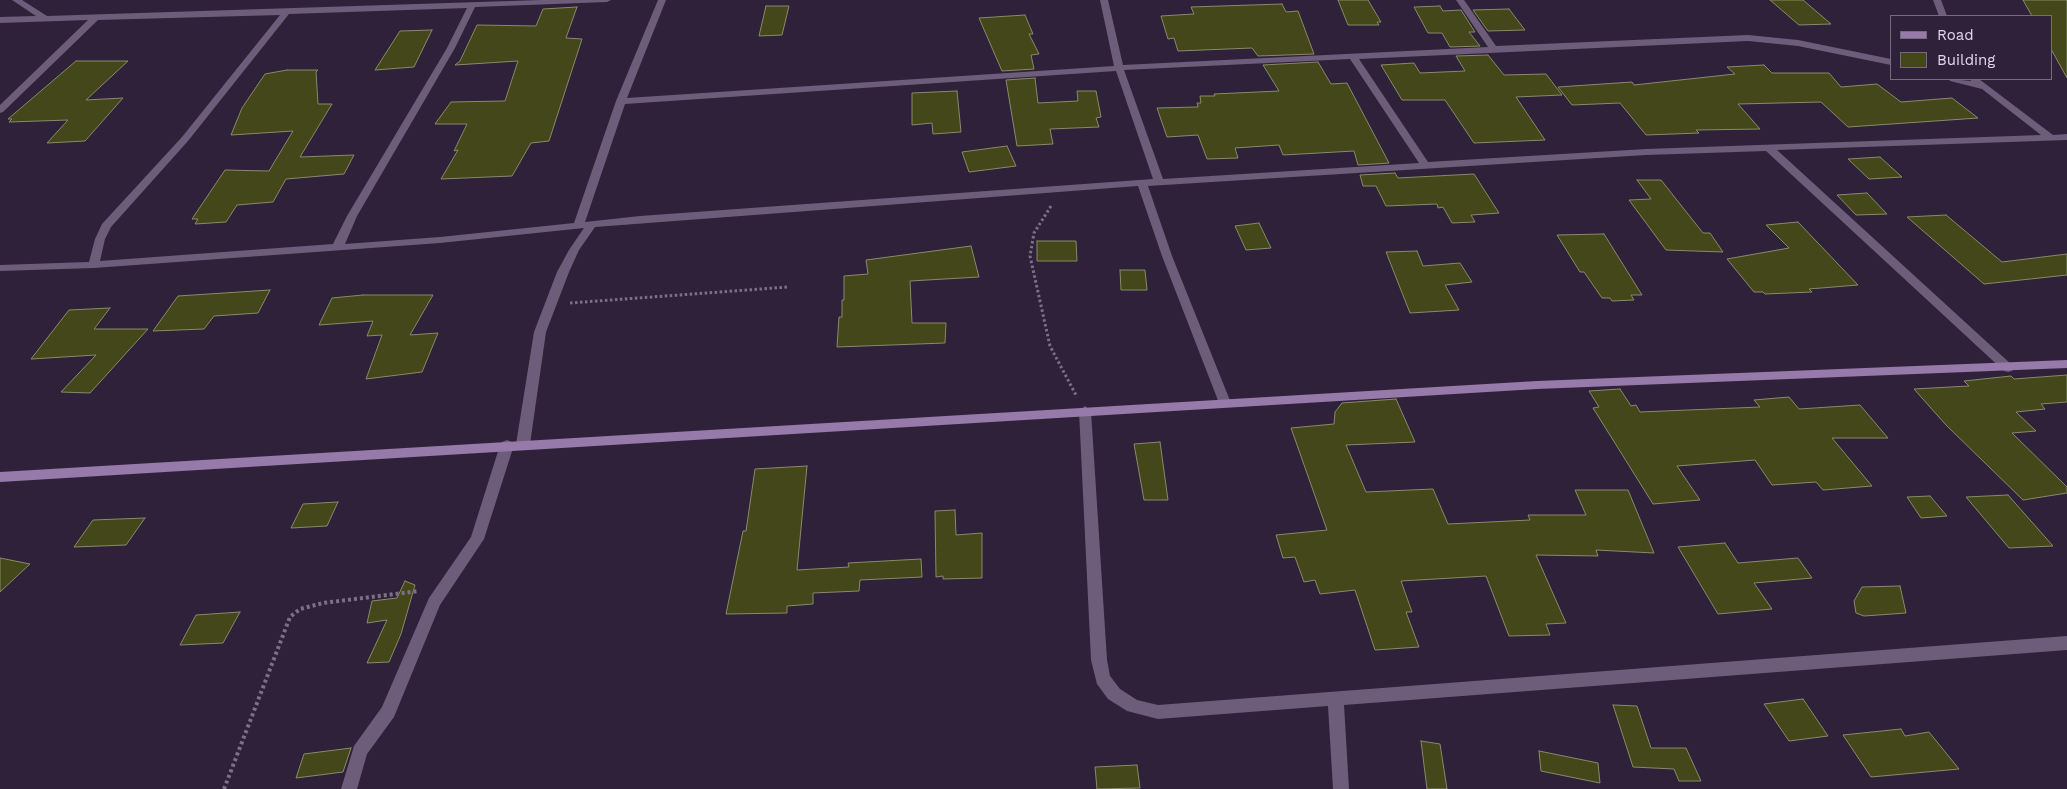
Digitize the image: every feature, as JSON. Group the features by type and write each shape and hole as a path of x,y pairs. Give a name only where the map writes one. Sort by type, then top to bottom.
{"main road":[{"path":"0,477 523,444 1538,385 2008,368 2067,364"}],"street":[{"path":"16,0 47,19"},
{"path":"0,20 608,0"},
{"path":"578,226 621,101 662,0"},
{"path":"1104,0 1119,68 1159,182"},
{"path":"1460,0 1493,48"},
{"path":"1937,0 1944,15"},
{"path":"338,246 352,216 451,48 472,5"},
{"path":"94,265 100,239 106,226 185,139 287,12"},
{"path":"0,110 94,18"},
{"path":"0,24 21,19"},
{"path":"621,101 1119,68 1493,48 1748,38 1798,43 1890,62"},
{"path":"1352,55 1426,165"},
{"path":"1957,80 1983,87"},
{"path":"1975,80 2050,137"},
{"path":"0,268 94,265 440,240 592,224 1142,183 1646,152 2067,136"},
{"path":"1768,147 2008,368"},
{"path":"1142,183 1167,256 1225,403"},
{"path":"523,444 540,332 549,305 574,250 592,224"},
{"path":"1085,411 1098,660 1103,678 1114,694 1133,706 1158,712 2067,643"},
{"path":"349,789 360,751 388,712 434,602 477,539 507,446"},
{"path":"1336,698 1341,789"}],"path":[{"path":"1065,188 1048,209 1034,233 1030,256 1050,346 1085,411"},
{"path":"549,305 788,287"},
{"path":"224,789 290,617 300,609 323,603 444,588"}],"building":[{"path":"1338,0 1368,0 1381,22 1377,22 1379,25 1348,25"},
{"path":"1770,0 1803,0 1831,24 1799,25"},
{"path":"2023,0 2067,0 2067,78 2052,51 2052,15 2031,15"},
{"path":"1282,4 1286,12 1298,11 1314,54 1258,56 1252,48 1178,51 1174,38 1168,39 1161,16 1194,14 1191,7"},
{"path":"766,6 789,6 782,35 759,36"},
{"path":"1440,6 1443,11 1461,10 1475,32 1469,32 1480,46 1450,47 1442,33 1428,33 1414,7"},
{"path":"577,7 566,38 582,39 549,141 531,143 512,176 441,179 458,150 454,151 467,124 435,124 451,102 505,101 518,61 455,65 460,61 477,25 536,26 543,9"},
{"path":"1509,9 1525,30 1488,31 1473,10"},
{"path":"1025,15 1033,34 1029,34 1039,54 1031,55 1034,69 1002,71 979,18"},
{"path":"432,30 414,67 375,70 400,31"},
{"path":"1488,55 1504,75 1546,74 1562,95 1516,97 1545,140 1474,143 1445,100 1402,100 1381,65 1414,63 1420,73 1465,71 1456,56"},
{"path":"76,61 128,61 86,100 123,98 85,141 47,143 68,120 9,122 12,119 8,119"},
{"path":"1318,62 1331,84 1347,83 1389,163 1358,165 1354,151 1283,155 1279,145 1235,148 1238,158 1207,159 1198,135 1167,137 1157,108 1198,107 1197,103 1201,103 1200,96 1215,96 1214,94 1279,91 1263,65"},
{"path":"1764,65 1772,73 1829,73 1841,87 1877,84 1901,102 1952,98 1978,118 1848,127 1821,102 1738,104 1760,129 1696,130 1699,133 1646,135 1620,103 1572,105 1558,87 1632,82 1634,85 1735,74 1727,67"},
{"path":"287,70 318,70 316,72 318,104 332,104 300,157 354,155 344,174 286,179 273,202 237,205 226,222 195,224 198,219 192,219 225,170 269,171 293,131 231,135 242,108 265,74"},
{"path":"1035,78 1038,103 1078,101 1077,91 1096,91 1101,117 1096,118 1099,127 1050,129 1053,144 1017,146 1006,80"},
{"path":"957,91 961,132 933,134 932,123 912,125 912,93"},
{"path":"1007,146 1016,166 969,172 962,152"},
{"path":"1880,157 1902,177 1869,179 1848,159"},
{"path":"1395,173 1398,178 1474,174 1499,213 1471,215 1475,222 1452,223 1443,207 1438,208 1437,204 1386,206 1376,186 1363,186 1360,175"},
{"path":"1637,180 1661,180 1703,233 1710,233 1723,252 1666,250 1629,200 1651,199"},
{"path":"1867,193 1887,214 1856,215 1837,195"},
{"path":"1946,215 2002,262 2067,254 2067,275 1984,284 1907,217"},
{"path":"1798,222 1858,285 1809,289 1812,292 1765,294 1763,292 1754,292 1727,259 1789,248 1766,225"},
{"path":"1259,223 1271,248 1246,250 1235,226"},
{"path":"1604,234 1642,295 1631,295 1634,300 1612,301 1610,298 1602,298 1584,272 1580,272 1557,235"},
{"path":"1037,241 1076,241 1077,261 1037,261"},
{"path":"971,246 979,277 910,281 912,323 946,323 945,343 837,347 839,317 842,317 842,300 844,300 844,276 868,274 866,260"},
{"path":"1417,251 1423,266 1460,263 1472,282 1445,285 1459,310 1410,313 1386,252"},
{"path":"1120,270 1145,270 1147,290 1121,290"},
{"path":"270,290 258,313 214,316 204,329 153,331 178,296"},
{"path":"363,295 433,295 410,335 438,333 422,372 366,379 382,335 367,336 373,321 319,325 332,298"},
{"path":"110,308 94,329 148,329 90,393 61,392 96,355 31,359 69,310"},
{"path":"2067,375 2067,402 2041,404 2045,409 2016,412 2036,431 2012,433 2067,487 2067,493 2023,500 1946,425 1914,389 1969,386 1964,381 2011,376 2014,379"},
{"path":"1620,389 1631,406 1636,405 1640,412 1760,407 1754,400 1789,397 1799,409 1860,405 1888,438 1832,438 1872,486 1823,490 1816,482 1772,485 1755,460 1677,466 1700,500 1653,504 1593,408 1599,407 1589,391"},
{"path":"1396,399 1415,442 1346,445 1366,492 1433,489 1448,524 1530,520 1528,515 1586,515 1575,490 1628,490 1654,553 1596,550 1598,556 1536,555 1566,623 1546,624 1550,635 1509,636 1486,576 1401,581 1412,612 1406,612 1419,647 1375,650 1355,590 1320,594 1315,580 1304,582 1295,557 1283,558 1276,535 1327,530 1291,428 1334,424 1335,412 1342,403"},
{"path":"1160,442 1168,500 1144,500 1134,444"},
{"path":"807,466 797,570 849,567 848,563 921,559 922,577 860,580 859,591 813,593 813,604 787,606 787,613 726,614 743,531 746,531 755,469"},
{"path":"2008,495 2053,546 2009,548 1966,497"},
{"path":"1930,496 1947,516 1921,518 1907,497"},
{"path":"338,502 327,526 291,528 303,504"},
{"path":"955,510 956,535 982,533 982,578 943,579 943,576 936,577 935,511"},
{"path":"145,518 126,545 74,547 93,520"},
{"path":"1725,543 1738,563 1798,558 1812,578 1754,583 1772,609 1718,614 1678,547"},
{"path":"0,558 30,564 0,592"},
{"path":"405,581 415,585 401,634 389,662 367,663 387,620 367,623 372,601 397,598"},
{"path":"1900,586 1906,613 1864,616 1856,613 1854,601 1862,587"},
{"path":"240,612 223,643 180,645 196,615"},
{"path":"1803,699 1828,736 1789,741 1764,704"},
{"path":"1613,705 1637,706 1651,748 1686,748 1701,781 1679,781 1674,769 1633,767"},
{"path":"1901,729 1905,736 1929,732 1959,769 1871,777 1843,735"},
{"path":"1421,741 1440,744 1447,789 1427,789"},
{"path":"351,748 343,772 296,778 304,754"},
{"path":"1539,751 1598,763 1600,783 1541,771"},
{"path":"1137,765 1140,788 1097,789 1095,767"}]}
